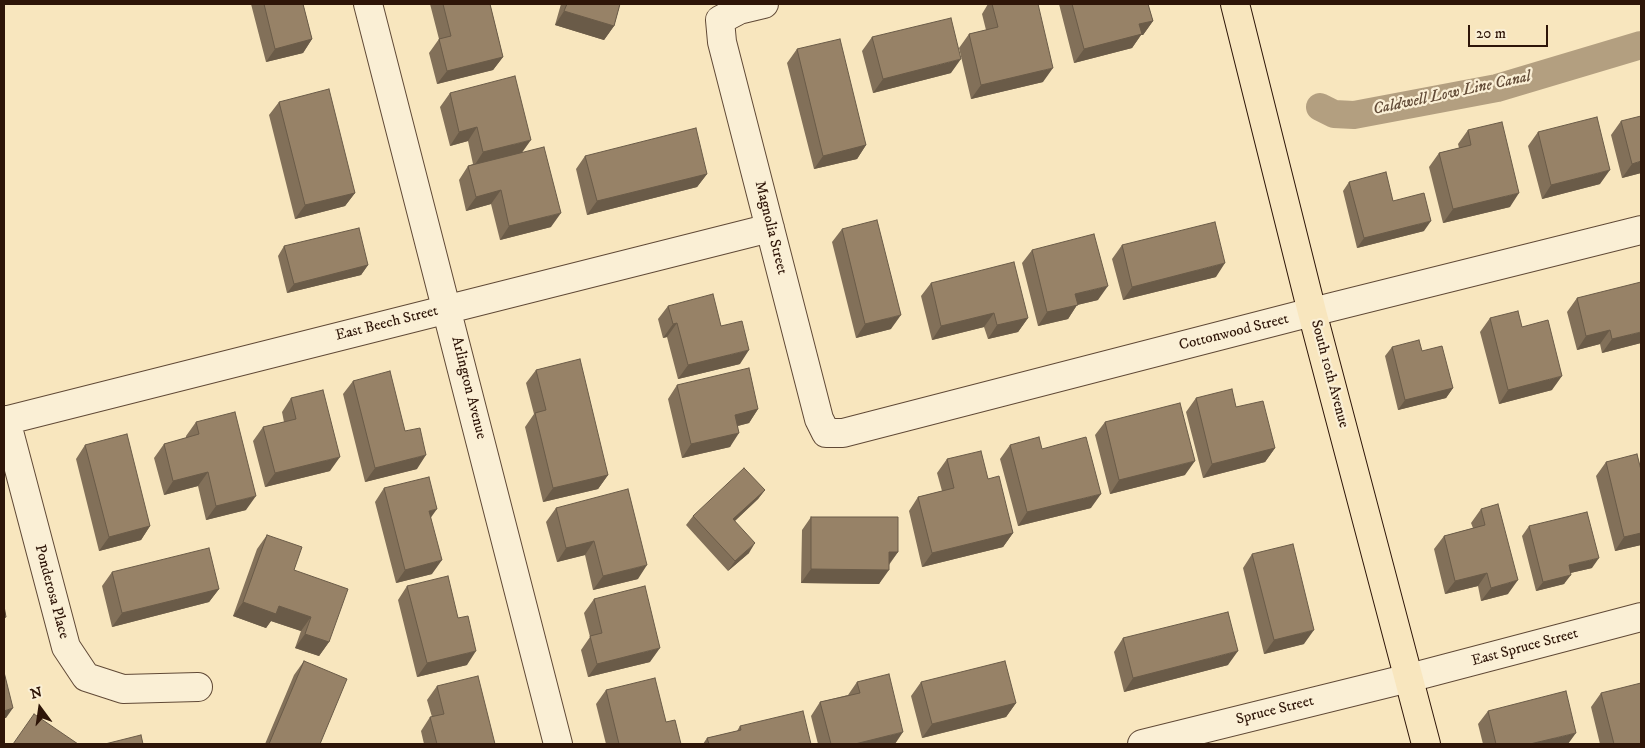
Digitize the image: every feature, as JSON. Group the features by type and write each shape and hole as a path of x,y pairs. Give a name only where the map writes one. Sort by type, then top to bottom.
{"main road":[{"name":"South 10th Avenue","path":"1234,4 1312,312 1426,744"}],"street":[{"name":"Arlington Avenue","path":"368,4 558,744"},
{"name":"Magnolia Street","path":"764,4 739,10 720,20 722,42 819,420 826,433"},
{"name":"East Beech Street","path":"5,420 770,228"},
{"name":"Cottonwood Street","path":"826,433 843,434 1312,312 1641,230"},
{"name":"Ponderosa Place","path":"5,420 66,646 86,677 123,689 198,687"},
{"name":"East Spruce Street","path":"1409,678 1641,617"},
{"name":"Spruce Street","path":"1142,744 1409,678"}],"building":[{"path":"264,4 303,4 312,39 275,49"},
{"path":"443,4 490,4 503,57 447,71 439,39 451,36"},
{"path":"567,4 620,4 614,26 564,11"},
{"path":"992,4 1038,4 1053,68 981,85 969,34 998,27"},
{"path":"1072,4 1148,4 1153,21 1139,24 1142,34 1084,49"},
{"path":"951,18 961,59 883,79 872,37"},
{"path":"840,39 866,145 823,156 797,49"},
{"path":"515,76 531,140 483,152 477,127 459,132 450,93"},
{"path":"329,89 355,193 305,205 279,102"},
{"path":"1641,116 1641,161 1632,164 1621,121"},
{"path":"1597,117 1610,170 1551,185 1538,132"},
{"path":"1502,122 1519,193 1453,209 1439,153 1471,145 1468,130"},
{"path":"696,128 707,174 597,201 585,156"},
{"path":"544,147 561,213 509,226 501,190 476,197 468,166"},
{"path":"1386,172 1393,201 1424,193 1431,221 1364,238 1349,182"},
{"path":"877,220 901,315 865,324 842,229"},
{"path":"1215,222 1225,263 1132,287 1122,245"},
{"path":"359,228 368,265 294,284 284,246"},
{"path":"1094,234 1108,286 1075,294 1078,305 1047,312 1032,250"},
{"path":"1014,262 1028,318 997,325 994,313 941,326 931,283"},
{"path":"1641,282 1641,332 1612,339 1610,330 1586,336 1577,298"},
{"path":"713,294 721,326 742,321 749,350 688,365 677,323 673,324 668,306"},
{"path":"1518,311 1522,327 1548,320 1562,376 1508,390 1490,318"},
{"path":"1419,340 1422,351 1442,346 1453,388 1405,400 1392,347"},
{"path":"580,359 608,475 553,488 535,413 546,410 536,370"},
{"path":"749,368 758,409 735,415 739,433 691,444 677,385"},
{"path":"390,371 405,431 420,428 426,455 375,468 353,381"},
{"path":"1232,389 1236,407 1263,401 1275,448 1212,464 1196,398"},
{"path":"323,390 340,457 275,473 263,427 296,419 291,398"},
{"path":"1180,403 1195,461 1119,480 1105,422"},
{"path":"235,412 256,496 216,506 208,472 173,481 164,444 199,434 196,422"},
{"path":"127,434 150,526 109,537 85,445"},
{"path":"1039,437 1042,449 1086,437 1101,494 1027,512 1010,445"},
{"path":"981,451 988,479 999,476 1013,533 932,553 918,497 954,488 947,459"},
{"path":"1637,454 1641,470 1641,533 1624,537 1606,462"},
{"path":"744,468 765,490 733,519 755,543 735,561 693,516"},
{"path":"429,477 437,509 429,511 442,560 405,570 384,488"},
{"path":"628,489 647,565 603,576 594,541 566,548 556,508"},
{"path":"1498,504 1518,580 1491,588 1487,573 1455,581 1444,536 1485,525 1481,509"},
{"path":"1587,512 1599,558 1569,565 1571,575 1543,582 1529,526"},
{"path":"811,517 898,517 898,552 889,552 889,570 811,569"},
{"path":"267,535 302,547 294,570 348,589 329,642 305,634 311,617 279,606 276,614 243,602"},
{"path":"1293,544 1314,630 1274,640 1252,554"},
{"path":"209,548 219,589 122,613 112,572"},
{"path":"448,576 458,618 468,616 476,651 427,663 407,586"},
{"path":"645,586 660,648 597,664 590,636 602,633 594,599"},
{"path":"1228,612 1238,651 1133,678 1123,638"},
{"path":"304,661 347,679 320,744 269,744"},
{"path":"1005,661 1016,703 932,724 921,682"},
{"path":"4,672 13,708 4,711"},
{"path":"889,674 903,732 855,744 831,744 820,702 860,693 857,682"},
{"path":"478,676 495,744 437,744 430,717 444,714 437,686"},
{"path":"655,678 666,722 675,720 681,744 619,744 606,690"},
{"path":"1641,683 1641,744 1614,744 1601,693"},
{"path":"1566,691 1576,733 1530,744 1496,744 1488,711"},
{"path":"803,711 811,744 709,744 707,738 741,730 740,726"},
{"path":"34,714 78,744 13,744"},
{"path":"141,735 143,744 105,744"}],"waterway":[{"name":"Caldwell Low Line Canal","path":"1320,107 1334,114 1354,115 1497,88 1641,45"}]}
